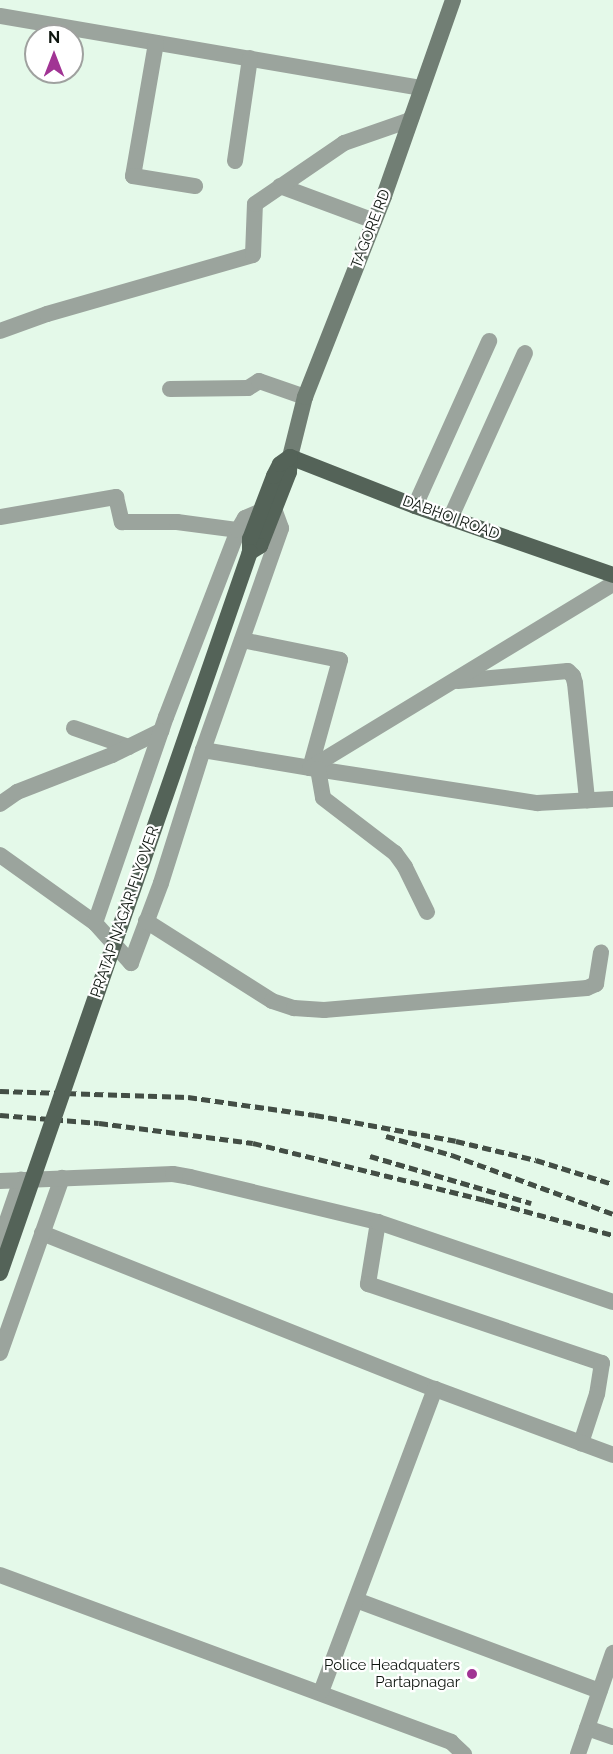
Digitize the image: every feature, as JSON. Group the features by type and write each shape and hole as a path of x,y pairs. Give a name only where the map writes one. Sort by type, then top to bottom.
{"main road":[{"name":"TAGORE RD","path":"290,457 304,397 374,221 453,0"},
{"name":"DABHOI ROAD","path":"290,457 450,519 613,575"},
{"name":"PRATAP NAGAR FLYOVER","path":"0,1273 250,552 250,539 280,464 290,457"}],"street":[{"path":"0,16 422,88"},
{"path":"156,43 133,176 195,186"},
{"path":"235,161 250,58"},
{"path":"0,331 47,314 253,255 255,204 344,143 410,120 412,116"},
{"path":"280,186 374,221"},
{"path":"415,506 489,340"},
{"path":"450,519 525,353"},
{"path":"170,389 248,388 259,381 304,397"},
{"path":"0,517 116,497 122,522 259,521 281,528 203,750 161,883 131,963 95,923 0,855"},
{"path":"95,923 161,731 259,521"},
{"path":"314,768 613,584"},
{"path":"242,640 339,660 314,768 323,798 395,853 405,867 427,912"},
{"path":"452,682 568,671 575,683 587,800"},
{"path":"74,728 129,747"},
{"path":"0,804 16,792 129,747 161,731"},
{"path":"203,750 537,803 613,800"},
{"path":"146,921 272,1001 294,1008 324,1010 587,988 596,984 601,952"},
{"path":"0,1180 173,1174 378,1222 613,1302"},
{"path":"0,1353 62,1178"},
{"path":"0,1241 21,1180"},
{"path":"378,1222 368,1284 602,1364 597,1394 581,1443"},
{"path":"42,1233 435,1389 613,1455"},
{"path":"321,1692 435,1389"},
{"path":"0,1575 451,1742 464,1754"},
{"path":"356,1600 600,1691"},
{"path":"578,1754 613,1653"},
{"path":"587,1728 613,1737"}],"railway":[{"path":"0,1091 188,1097 315,1115 456,1141 536,1160 613,1184"},
{"path":"0,1115 99,1123 253,1143 485,1200 613,1235"},
{"path":"386,1136 452,1155 613,1214"},
{"path":"370,1156 531,1203"}],"place":[{"name":"Police Headquaters Partapnagar","path":"472,1674"}]}
